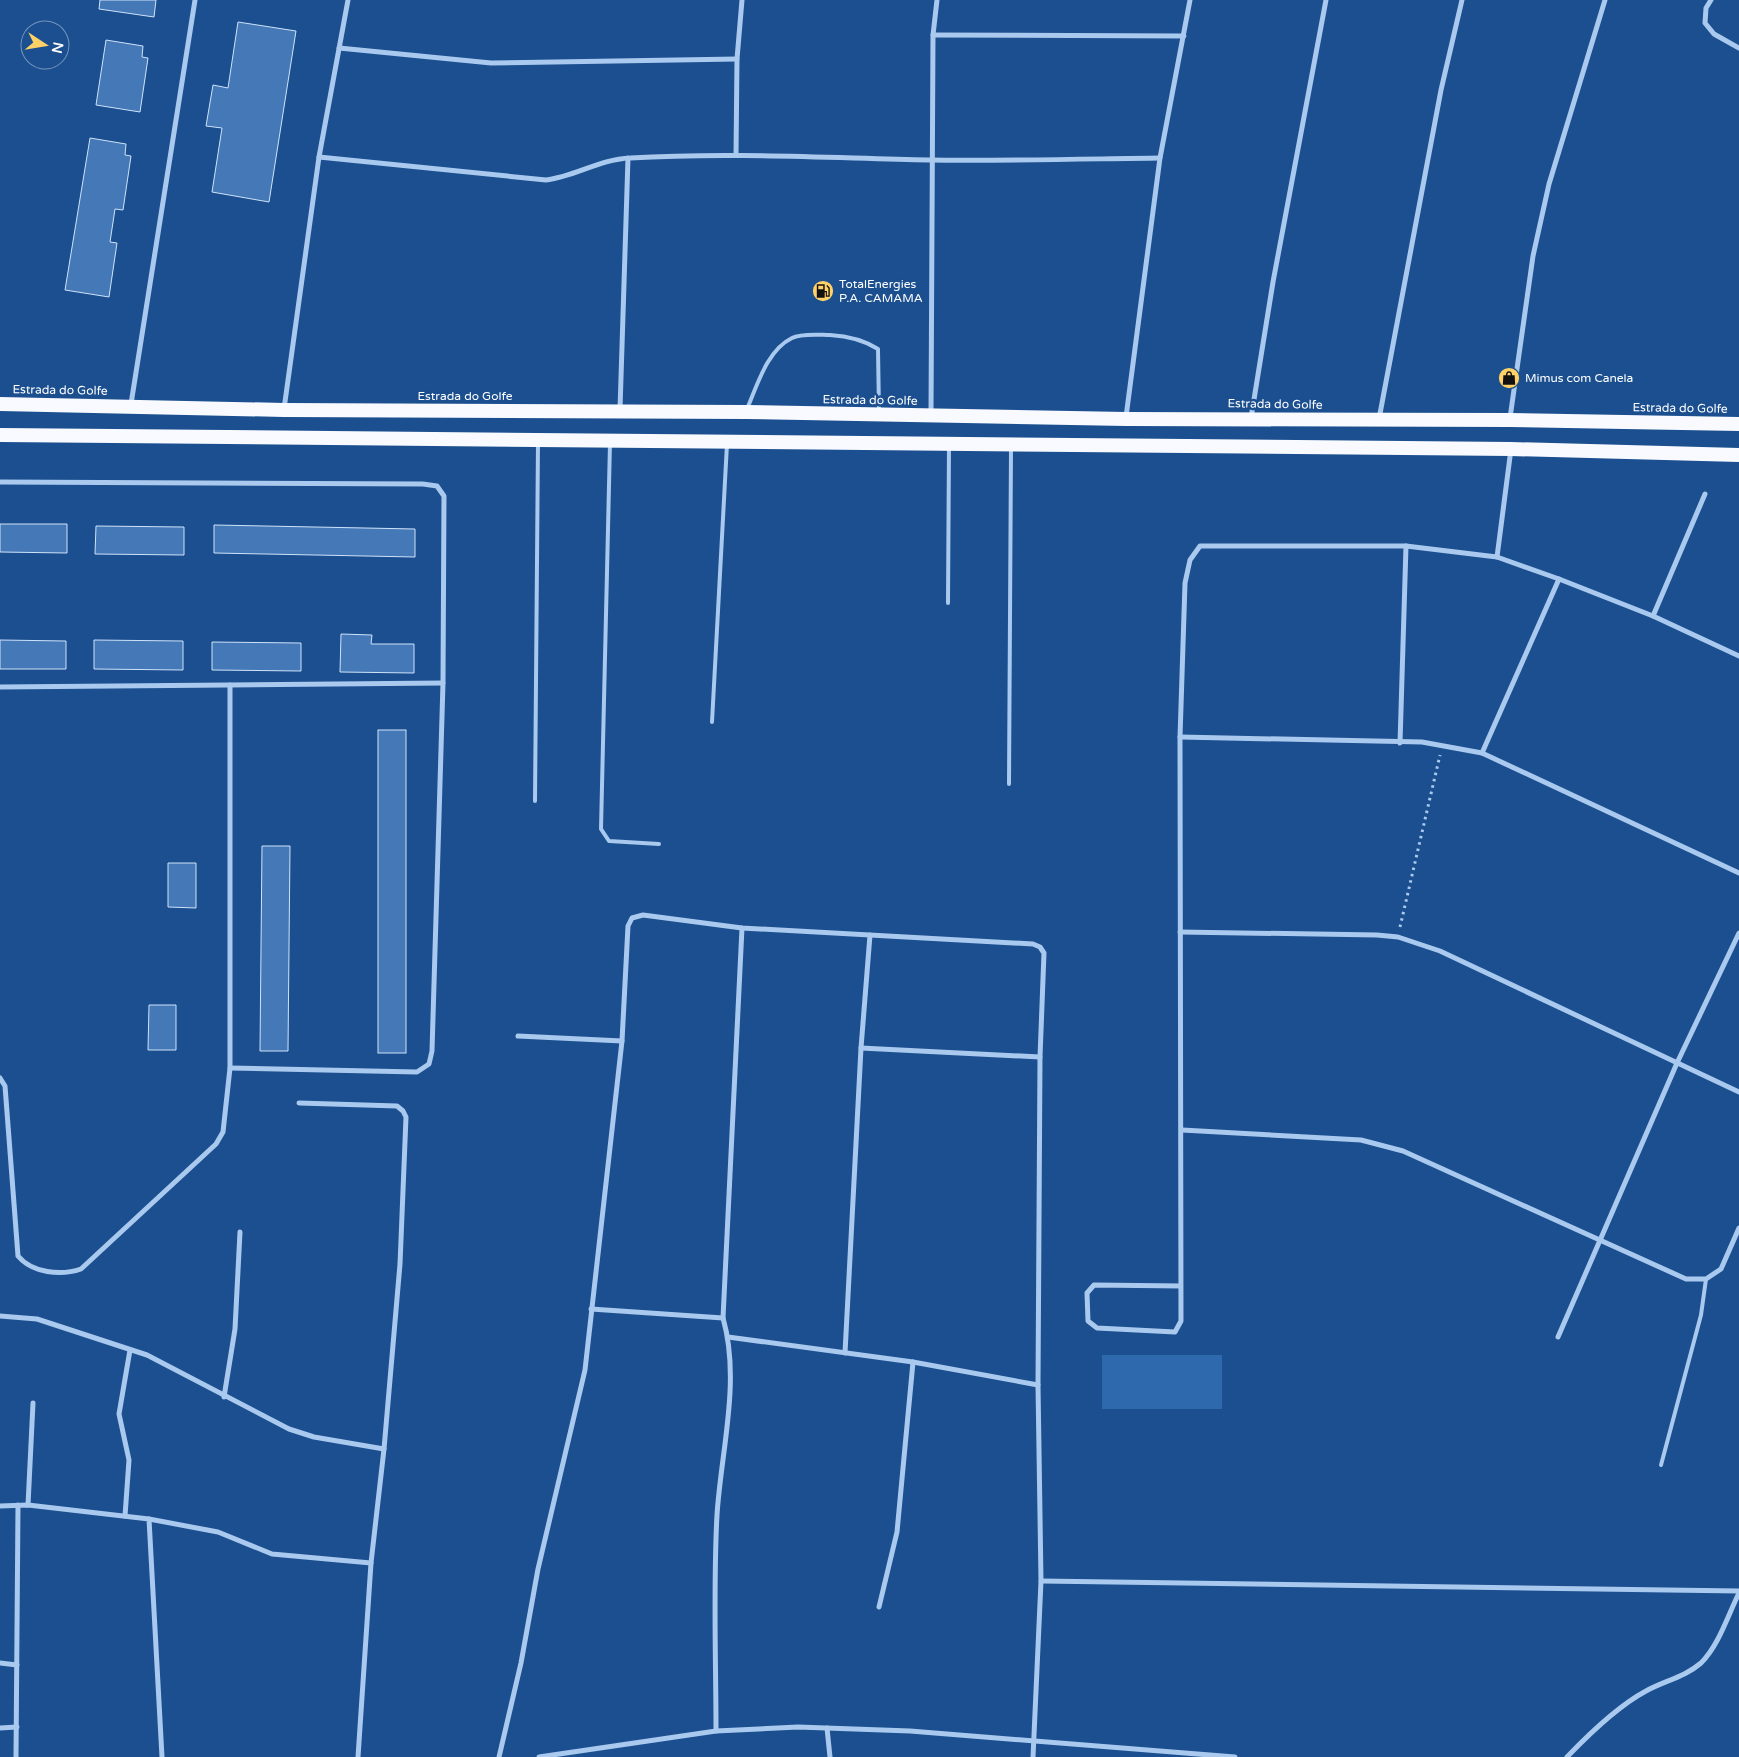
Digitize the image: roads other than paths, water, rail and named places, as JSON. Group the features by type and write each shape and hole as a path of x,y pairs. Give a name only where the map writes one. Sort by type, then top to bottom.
{"highway":[{"name":"Estrada do Golfe","path":"0,404 284,410 746,412 1126,419 1510,420 1739,424"},
{"path":"0,435 1511,449 1739,455"}],"street":[{"path":"131,407 195,0"},
{"path":"284,410 319,157 348,0"},
{"path":"736,155 737,59 742,0"},
{"path":"930,416 933,35 936,0"},
{"path":"1126,419 1160,158 1190,0"},
{"path":"1251,418 1273,282 1326,0"},
{"path":"1379,420 1441,90 1462,0"},
{"path":"1510,420 1533,256 1549,184 1605,0"},
{"path":"1710,0 1706,8 1705,23 1714,34 1739,48"},
{"path":"933,35 1184,36"},
{"path":"339,48 491,63 737,59"},
{"path":"319,157 546,180 628,158 736,155 932,160 1160,158"},
{"path":"620,412 628,158"},
{"path":"1496,557 1511,449"},
{"path":"0,482 437,486 444,496 443,682 432,1041 429,1064 417,1072 230,1068"},
{"path":"1653,616 1705,494"},
{"path":"1181,1286 1094,1285 1087,1293 1088,1321 1097,1328 1174,1332 1181,1321 1182,1130 1180,736 1185,583 1190,560 1200,546 1406,546 1496,557 1559,578 1653,616 1739,656"},
{"path":"1400,743 1406,546"},
{"path":"1482,753 1559,578"},
{"path":"0,687 443,682"},
{"path":"0,1078 5,1086 18,1256 26,1265 38,1270 70,1272 82,1269 216,1144 223,1132 230,1068 230,684"},
{"path":"1180,736 1442,744 1482,753 1739,873"},
{"path":"499,1757 521,1663 538,1569 585,1370 622,1041 628,926 632,918 643,915 742,928 1033,944 1040,947 1044,953 1040,1057 1038,1385 1041,1581 1033,1757"},
{"path":"716,1731 715,1554 729,1390 728,1337 723,1318 742,928"},
{"path":"1180,932 1398,937 1440,950 1739,1092"},
{"path":"1558,1337 1677,1063 1739,933"},
{"path":"845,1352 861,1048 870,935"},
{"path":"518,1036 622,1041"},
{"path":"861,1048 1040,1057"},
{"path":"299,1103 397,1106 403,1111 406,1118 400,1264 384,1449 371,1563 358,1757"},
{"path":"1182,1130 1361,1140 1384,1145 1403,1151 1686,1279 1706,1280 1721,1269 1739,1228"},
{"path":"224,1397 235,1329 240,1232"},
{"path":"591,1309 723,1318"},
{"path":"0,1316 37,1319 147,1355 224,1397 289,1429 314,1437 384,1449"},
{"path":"728,1337 913,1362 1038,1385"},
{"path":"125,1516 129,1460 120,1414 130,1350"},
{"path":"879,1607 900,1513 913,1362"},
{"path":"28,1505 33,1403"},
{"path":"16,1757 18,1505"},
{"path":"0,1506 28,1505 149,1519 218,1532 272,1554 371,1563"},
{"path":"149,1519 162,1757"},
{"path":"1041,1581 1739,1592 1713,1647 1701,1662 1688,1672 1646,1691 1568,1757"},
{"path":"0,1663 17,1664"},
{"path":"0,1728 17,1727"},
{"path":"828,1728 830,1757"},
{"path":"539,1757 716,1731 828,1728 910,1731 1235,1757"}],"lane":[{"path":"746,412 763,371 777,350 792,337 819,334 846,336 878,349 880,415"},
{"path":"535,801 538,440"},
{"path":"610,440 601,829 608,841 659,844"},
{"path":"712,722 727,441"},
{"path":"948,603 949,443"},
{"path":"1009,784 1012,444"},
{"path":"1661,1465 1701,1316 1706,1280"}],"place":[{"name":"TotalEnergies P.A. CAMAMA","path":"823,291"},
{"name":"Mimus com Canela","path":"1509,378"}]}
